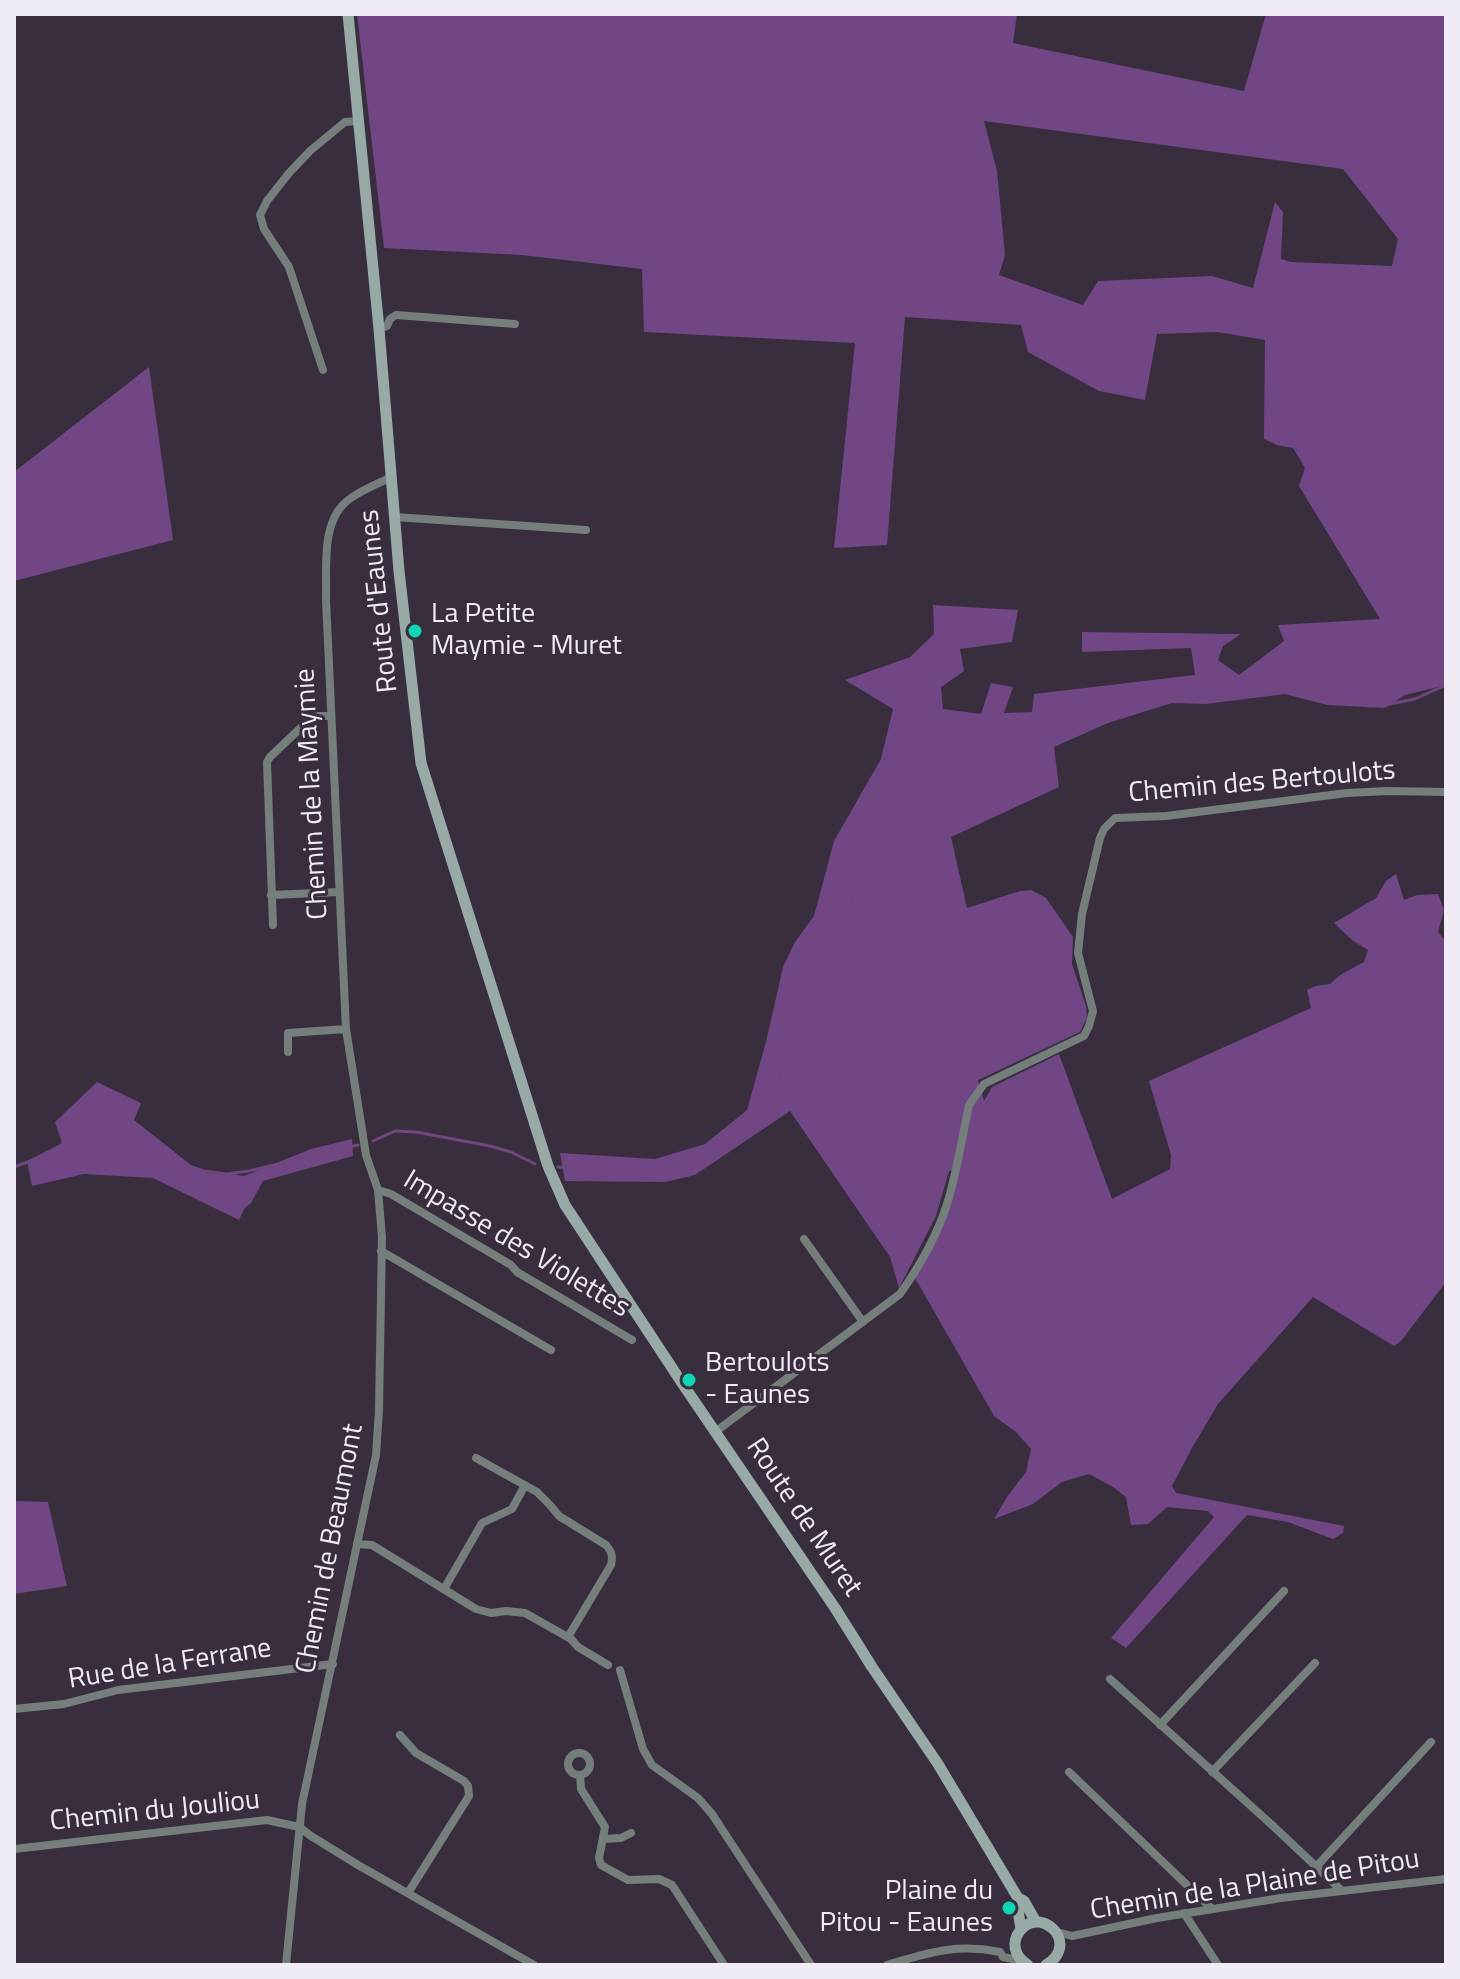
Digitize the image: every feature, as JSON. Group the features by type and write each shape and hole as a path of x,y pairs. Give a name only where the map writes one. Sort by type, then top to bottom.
{"main road":[{"name":"Route d'Eaunes","path":"348,14 408,657 421,763 548,1166"},
{"name":"Route de Muret","path":"548,1166 565,1205 827,1595 938,1764 1018,1898 1024,1901 1036,1922"},
{"path":"1018,1898 1021,1929 1015,1949 1025,1963"},
{"path":"1021,1929 1036,1922 1048,1925 1057,1933 1055,1958"}],"street":[{"path":"323,370 289,267 264,229 260,215 267,201 311,150 345,122 358,121"},
{"path":"379,329 387,326 396,315 515,324"},
{"name":"Chemin de la Maymie","path":"363,1140 346,1029 326,600 329,532 337,511 350,498 391,477"},
{"path":"395,517 586,530"},
{"path":"273,925 267,767 270,757 307,721 315,716 331,716"},
{"name":"Chemin des Bertoulots","path":"715,1432 900,1294 940,1224 952,1188 973,1097 984,1084 1084,1036 1093,1011 1078,953 1082,914 1100,838 1115,818 1166,816 1347,793 1446,792"},
{"path":"271,895 339,892"},
{"path":"288,1052 288,1033 346,1029"},
{"name":"Chemin de Beaumont","path":"286,1965 302,1804 376,1455 381,1251 378,1190 363,1140"},
{"name":"Impasse des Violettes","path":"378,1190 391,1194 632,1340"},
{"path":"804,1239 863,1322"},
{"path":"381,1251 551,1350"},
{"path":"476,1458 544,1498 559,1516 611,1551 611,1565 568,1637"},
{"path":"444,1589 480,1526 510,1511 525,1485"},
{"path":"357,1544 372,1545 482,1611 525,1613 568,1637 578,1647 608,1665"},
{"path":"1160,1725 1284,1591"},
{"path":"1212,1772 1315,1663"},
{"name":"Rue de la Ferrane","path":"14,1709 64,1704 118,1690 333,1664"},
{"path":"620,1670 643,1749 652,1765 698,1798 712,1814 811,1965"},
{"path":"1110,1679 1341,1890"},
{"path":"400,1735 416,1753 464,1781 469,1796 408,1893"},
{"path":"1316,1867 1431,1742"},
{"path":"1069,1772 1212,1909"},
{"path":"580,1775 581,1789 605,1830 599,1858 601,1865 628,1880 659,1879 672,1885 724,1965"},
{"name":"Chemin du Jouliou","path":"14,1849 267,1820 299,1827"},
{"path":"299,1827 346,1858 534,1965"},
{"path":"603,1839 621,1838 631,1833"},
{"name":"Chemin de la Plaine de Pitou","path":"1072,1936 1184,1913 1341,1890 1446,1879"},
{"path":"1184,1913 1218,1965"},
{"path":"1055,1958 1072,1936 1057,1933"},
{"path":"1000,1952 1015,1942"},
{"path":"887,1965 961,1948 1000,1952 1003,1957 1025,1963"}],"shaded area":[{"path":"357,14 1017,14 1013,43 1244,91 1266,14 1446,14 1446,685 1405,695 1385,708 1327,705 1285,694 1206,704 1172,703 1108,723 1054,747 1059,787 951,837 967,908 1020,891 1031,890 1046,898 1073,937 1072,964 1086,1006 1087,1018 1080,1032 978,1080 984,1101 992,1087 1059,1054 1112,1199 1170,1169 1171,1155 1149,1081 1311,1008 1307,990 1330,984 1364,962 1368,950 1334,923 1376,898 1386,881 1396,874 1404,900 1417,895 1438,894 1444,910 1438,932 1446,942 1446,1282 1394,1346 1313,1297 1218,1404 1172,1486 1176,1493 1344,1526 1343,1533 1333,1539 1288,1522 1247,1515 1126,1648 1111,1638 1214,1517 1208,1511 1167,1507 1148,1524 1131,1525 1126,1497 1089,1474 1062,1482 1033,1504 994,1519 1026,1472 1031,1449 1016,1432 994,1416 915,1278 960,1169 949,1171 936,1216 899,1288 890,1257 790,1111 695,1175 665,1182 565,1181 560,1153 655,1159 705,1144 747,1110 783,967 795,942 814,916 834,841 881,759 893,709 845,680 910,657 934,634 933,605 1018,610 1012,642 960,649 964,671 941,687 943,709 981,714 991,683 1013,687 1004,713 1032,712 1034,694 1195,675 1191,648 1082,652 1082,632 1241,634 1223,646 1218,660 1239,675 1284,641 1278,625 1380,619 1299,486 1305,468 1293,448 1264,439 1265,340 1217,332 1157,334 1145,400 1099,391 1028,352 1021,325 905,317 887,545 834,548 855,343 644,332 642,269 522,255 384,248","holes":["984,121 1343,169 1398,239 1392,266 1281,259 1283,212 1275,202 1253,288 1212,276 1098,281 1083,305 999,275 1005,255 997,171"]},
{"path":"149,367 173,540 14,581 14,472"},
{"path":"97,1082 141,1103 134,1120 196,1169 244,1176 311,1149 352,1139 353,1156 263,1181 239,1220 153,1178 84,1174 32,1186 27,1161 62,1143 55,1122"},
{"path":"14,1501 48,1502 67,1586 14,1594"}],"waterway":[{"path":"558,1167 690,1169 736,1145 771,1115 778,1091 786,1036 782,1012 790,988 812,952 851,907 855,886 846,861 857,827 880,781 902,759 909,737 922,727 935,724 978,728 1044,719 1074,707 1095,707 1119,698 1151,700 1177,696 1227,699 1271,693 1289,687 1299,688 1320,699 1369,706 1415,699 1446,685"},
{"path":"373,1141 395,1131 416,1132 490,1146 535,1164"},
{"path":"14,1167 39,1158 107,1143 123,1145 204,1171 227,1174 358,1145"}],"place":[{"name":"La Petite Maymie - Muret","path":"415,631"},
{"name":"Bertoulots - Eaunes","path":"689,1380"},
{"name":"Plaine du Pitou - Eaunes","path":"1009,1908"}]}
